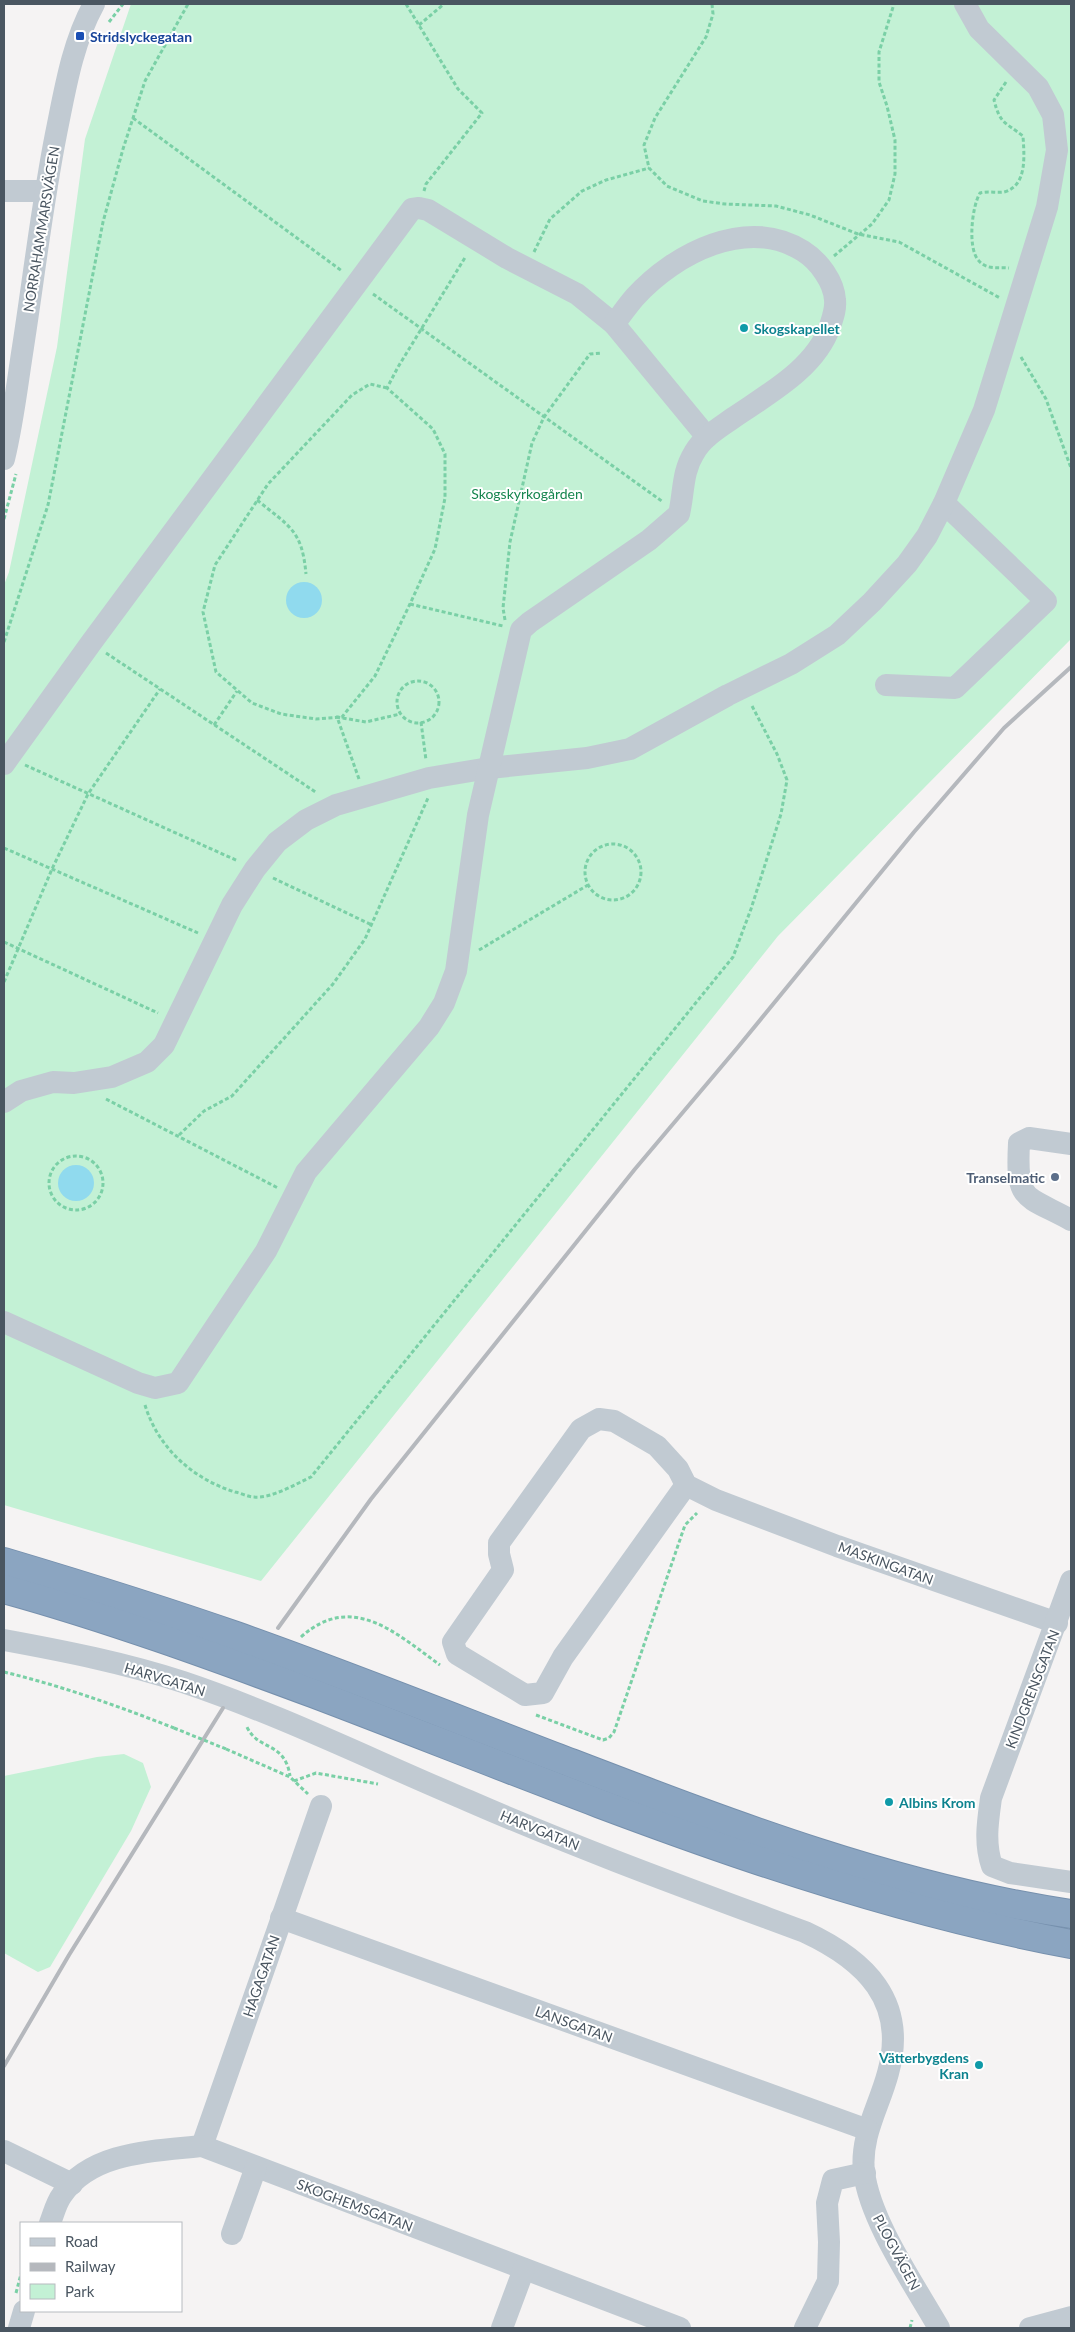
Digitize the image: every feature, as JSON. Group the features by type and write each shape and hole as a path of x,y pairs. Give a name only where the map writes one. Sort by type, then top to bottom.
{"highway":[{"path":"4,1562 108,1593 237,1636 652,1794 843,1861 974,1896 1071,1914"},
{"path":"4,1589 227,1661 632,1815 810,1878 942,1916 1071,1944"}],"street":[{"name":"NORRAHAMMARSVÄGEN","path":"5,450 13,344 33,288 45,191 67,76 80,36 94,4"},
{"path":"4,1102 21,1091 53,1082 74,1083 112,1078 147,1062 164,1045 232,905 255,869 277,842 306,820 336,805 428,778 489,768 527,766 587,758 630,749 806,655 837,635 878,596 907,564 927,536 944,502 984,410 1047,207 1056,150 1052,115 1038,88 979,29 965,4"},
{"path":"4,191 45,191"},
{"path":"6,761 90,643 407,214 412,210 418,208 428,210 476,241 577,294 614,324 706,437"},
{"path":"4,1322 138,1383 156,1388 178,1383 266,1250 306,1172 429,1027 444,1003 457,963 478,815 521,630 649,540 679,514 684,474 694,452 706,437 762,399 811,359 821,345 835,313 836,302 833,287 821,268 809,254 793,245 757,237 722,240 693,252 662,273 636,296 614,324"},
{"path":"886,685 955,688 1046,601 944,502"},
{"path":"1071,1144 1029,1138 1019,1143 1018,1176 1024,1194 1046,1208 1071,1220"},
{"path":"600,1419 614,1422 657,1446 678,1469 686,1485 563,1657 543,1693 525,1695 457,1654 454,1642 503,1570 499,1554 499,1542 581,1429 600,1419"},
{"name":"MASKINGATAN","path":"686,1485 716,1500 837,1546 1057,1623"},
{"name":"KINDGRENSGATAN","path":"1071,1581 991,1798 987,1827 988,1854 992,1866 1010,1873 1071,1882"},
{"name":"HARVGATAN","path":"4,1640 77,1654 182,1682 280,1718 468,1801 592,1852 805,1932 830,1944 853,1959 872,1979 886,2001 891,2023 893,2048 888,2073 862,2153 865,2173"},
{"name":"HAGAGATAN","path":"202,2146 321,1806"},
{"name":"LANSGATAN","path":"281,1918 868,2130"},
{"name":"SKOGHEMSGATAN","path":"50,2222 57,2205 72,2184 85,2172 116,2159 202,2146 680,2328"},
{"path":"4,2151 72,2184"},
{"path":"232,2234 256,2167"},
{"path":"805,2328 828,2281 827,2202 833,2180 865,2173"},
{"name":"PLOGVÄGEN","path":"865,2173 869,2198 881,2224 939,2328"},
{"path":"502,2328 524,2269"},
{"path":"19,2328 24,2312"},
{"path":"1030,2328 1071,2317"}],"path":[{"path":"4,642 48,505 103,222 145,81 188,4"},
{"path":"406,4 458,88 482,113 426,184 418,208"},
{"path":"419,25 444,4"},
{"path":"712,4 713,14 706,37 655,118 644,145 649,168 667,186 703,201 776,206 810,215 858,234 900,242 1012,317 1012,343 1046,400 1071,468"},
{"path":"821,268 858,234 872,224 889,200 895,174 895,140 887,106 878,82 880,52 894,4"},
{"path":"1021,70 1009,79 994,100 998,117 1002,122 1023,136 1023,172 1014,185 1005,192 980,193 976,200 972,252 980,262 991,268 1006,267 1027,270"},
{"path":"133,118 679,514"},
{"path":"526,268 550,219 582,191 606,180 649,168"},
{"path":"387,388 421,328 476,241"},
{"path":"410,604 506,627 502,608 510,542 524,472 532,443 544,416 590,354 602,353"},
{"path":"370,384 387,388 433,429 445,454 445,498 435,549 375,676 342,717 316,719 281,714 252,703 216,672 203,612 214,565 268,484 352,395 370,384"},
{"path":"258,500 297,535 304,551 306,574"},
{"path":"90,643 336,805"},
{"path":"412,681 425,682 435,690 439,702 435,715 421,722 411,722 400,714 396,701 401,689 412,681"},
{"path":"138,1383 150,1422 171,1452 194,1474 226,1489 254,1498 280,1491 311,1477 733,957 752,909 781,814 787,780 777,754 742,688"},
{"path":"4,982 52,869 88,794 160,689"},
{"path":"214,725 237,690"},
{"path":"337,717 366,722 400,714"},
{"path":"337,717 365,796"},
{"path":"179,1135 204,1111 232,1096 332,984 366,939 429,796 421,722"},
{"path":"6,761 88,794 255,869 372,925"},
{"path":"604,845 620,845 634,853 642,867 640,883 630,896 615,901 599,897 588,885 585,870 591,854 604,845"},
{"path":"4,848 215,941"},
{"path":"457,963 588,885"},
{"path":"4,942 176,1021"},
{"path":"74,1083 179,1135 294,1196"},
{"path":"74,1156 89,1160 100,1170 103,1186 98,1200 85,1209 69,1210 56,1203 49,1189 50,1173 59,1161 74,1156"},
{"path":"529,1712 603,1740 609,1738 614,1732 685,1525 694,1514 716,1500"},
{"path":"301,1637 315,1624 334,1618 364,1618 392,1630 444,1668"},
{"path":"4,1672 42,1681 109,1703 290,1776 321,1806"},
{"path":"249,1718 247,1728 251,1735 280,1753 288,1763 290,1776"},
{"path":"294,1780 316,1773 380,1785"},
{"path":"910,2328 912,2318"}],"green space":[{"name":"Skogskyrkogården","path":"131,4 1071,4 1071,639 778,936 261,1581 4,1505 4,585 9,572 57,347 85,139"},
{"path":"124,1754 143,1763 151,1787 131,1831 50,1967 38,1972 4,1953 4,1776 97,1757"}],"water":[{"path":"304,582 311,583 317,587 321,593 321,607 317,613 311,617 304,618 297,617 291,613 287,607 286,600 287,593 291,587 297,583"},
{"path":"76,1165 83,1166 89,1170 93,1176 93,1190 89,1196 83,1200 76,1201 69,1200 63,1196 59,1190 58,1183 59,1176 63,1170 69,1166"}],"railway":[{"path":"278,1628 371,1499 635,1169 738,1047 914,832 1004,728 1071,667"},
{"path":"4,2066 69,1955 223,1708"}],"place":[{"name":"Stridslyckegatan","path":"80,36"},
{"name":"Skogskapellet","path":"744,328"},
{"name":"Transelmatic","path":"1055,1177"},
{"name":"Albins Krom","path":"889,1802"},
{"name":"Vätterbygdens Kran","path":"979,2065"}]}
